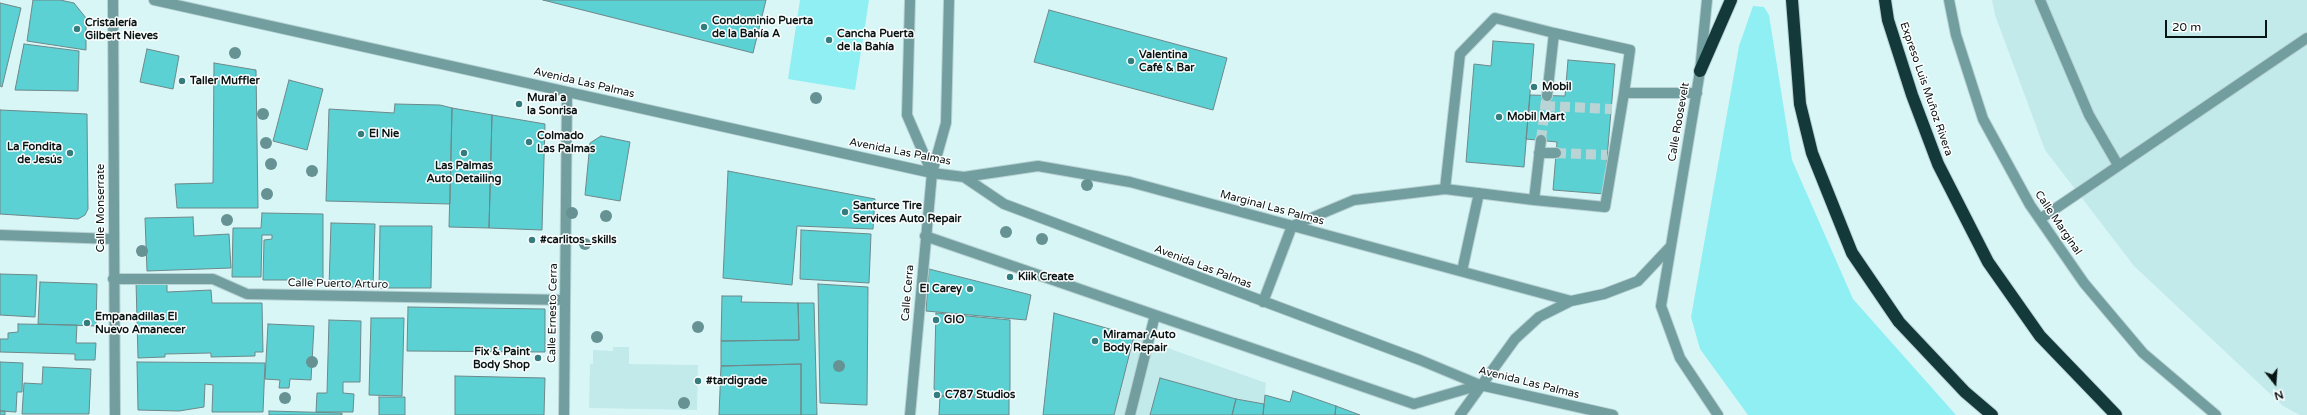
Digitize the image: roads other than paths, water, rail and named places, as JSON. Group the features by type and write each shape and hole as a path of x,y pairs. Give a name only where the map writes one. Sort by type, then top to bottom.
{"highway":[{"path":"1700,71 1731,0"},
{"path":"1792,0 1800,104 1812,153 1852,253 1898,322 1965,392 1992,415"},
{"name":"Expreso Luis Muñoz Rivera","path":"1885,0 1888,20 1912,95 1938,164 1988,262 2040,336 2116,415"}],"street":[{"name":"Calle Monserrate","path":"113,0 113,279 115,415"},
{"name":"Avenida Las Palmas","path":"154,0 932,173 964,177 1004,204 1420,360 1480,385 1613,415"},
{"name":"Calle Cerra","path":"910,0 907,115 932,173"},
{"name":"Calle Cerra","path":"910,415 925,236 932,173 946,123 949,0"},
{"name":"Calle Roosevelt","path":"1707,0 1697,93 1670,247 1662,306 1680,358 1718,415"},
{"name":"Calle Marginal","path":"1949,0 1956,35 1983,119 2030,205 2084,283 2143,353 2216,415"},
{"path":"2040,0 2089,114 2118,165"},
{"path":"1263,302 1292,226 1354,200 1445,189 1605,207 1610,155 1617,109 1624,93 1630,50 1495,18 1460,54 1445,189"},
{"path":"1547,96 1554,33"},
{"path":"2040,219 2307,38"},
{"name":"Calle Ernesto Cerra","path":"564,415 567,92"},
{"path":"1624,93 1697,93"},
{"path":"1534,200 1540,140"},
{"path":"1539,153 1556,153"},
{"name":"Marginal Las Palmas","path":"964,177 1038,166 1130,182 1571,301"},
{"path":"1462,271 1479,193"},
{"path":"0,235 113,239"},
{"path":"925,236 1414,404 1480,385"},
{"path":"1460,415 1480,385 1515,339 1539,317 1571,301 1604,294 1638,281 1670,247"},
{"name":"Calle Puerto Arturo","path":"113,279 214,279 247,294 565,300"},
{"path":"1130,415 1155,315"}],"tunnel":[{"path":"1541,140 1546,100"},
{"path":"1545,106 1612,109"},
{"path":"1556,153 1607,155"}],"place":[{"name":"Condominio Puerta de la Bahía A","path":"704,27"},
{"name":"Cristalería Gilbert Nieves","path":"77,29"},
{"name":"Cancha Puerta de la Bahía","path":"829,40"},
{"name":"Valentina Café & Bar","path":"1131,61"},
{"name":"Taller Muffler","path":"182,81"},
{"name":"Mobil","path":"1534,87"},
{"name":"Mural a la Sonrisa","path":"519,104"},
{"name":"Mobil Mart","path":"1499,117"},
{"name":"El Nie","path":"361,134"},
{"name":"Colmado Las Palmas","path":"529,142"},
{"name":"La Fondita de Jesús","path":"70,153"},
{"name":"Las Palmas Auto Detailing","path":"464,153"},
{"name":"Santurce Tire Services Auto Repair","path":"845,212"},
{"name":"#carlitos_skills","path":"532,240"},
{"name":"Kiik Create","path":"1010,277"},
{"name":"El Carey","path":"970,289"},
{"name":"GIO","path":"936,320"},
{"name":"Empanadillas El Nuevo Amanecer","path":"87,323"},
{"name":"Miramar Auto Body Repair","path":"1095,341"},
{"name":"Fix & Paint Body Shop","path":"538,358"},
{"name":"#tardigrade","path":"698,381"},
{"name":"C787 Studios","path":"937,395"}]}
